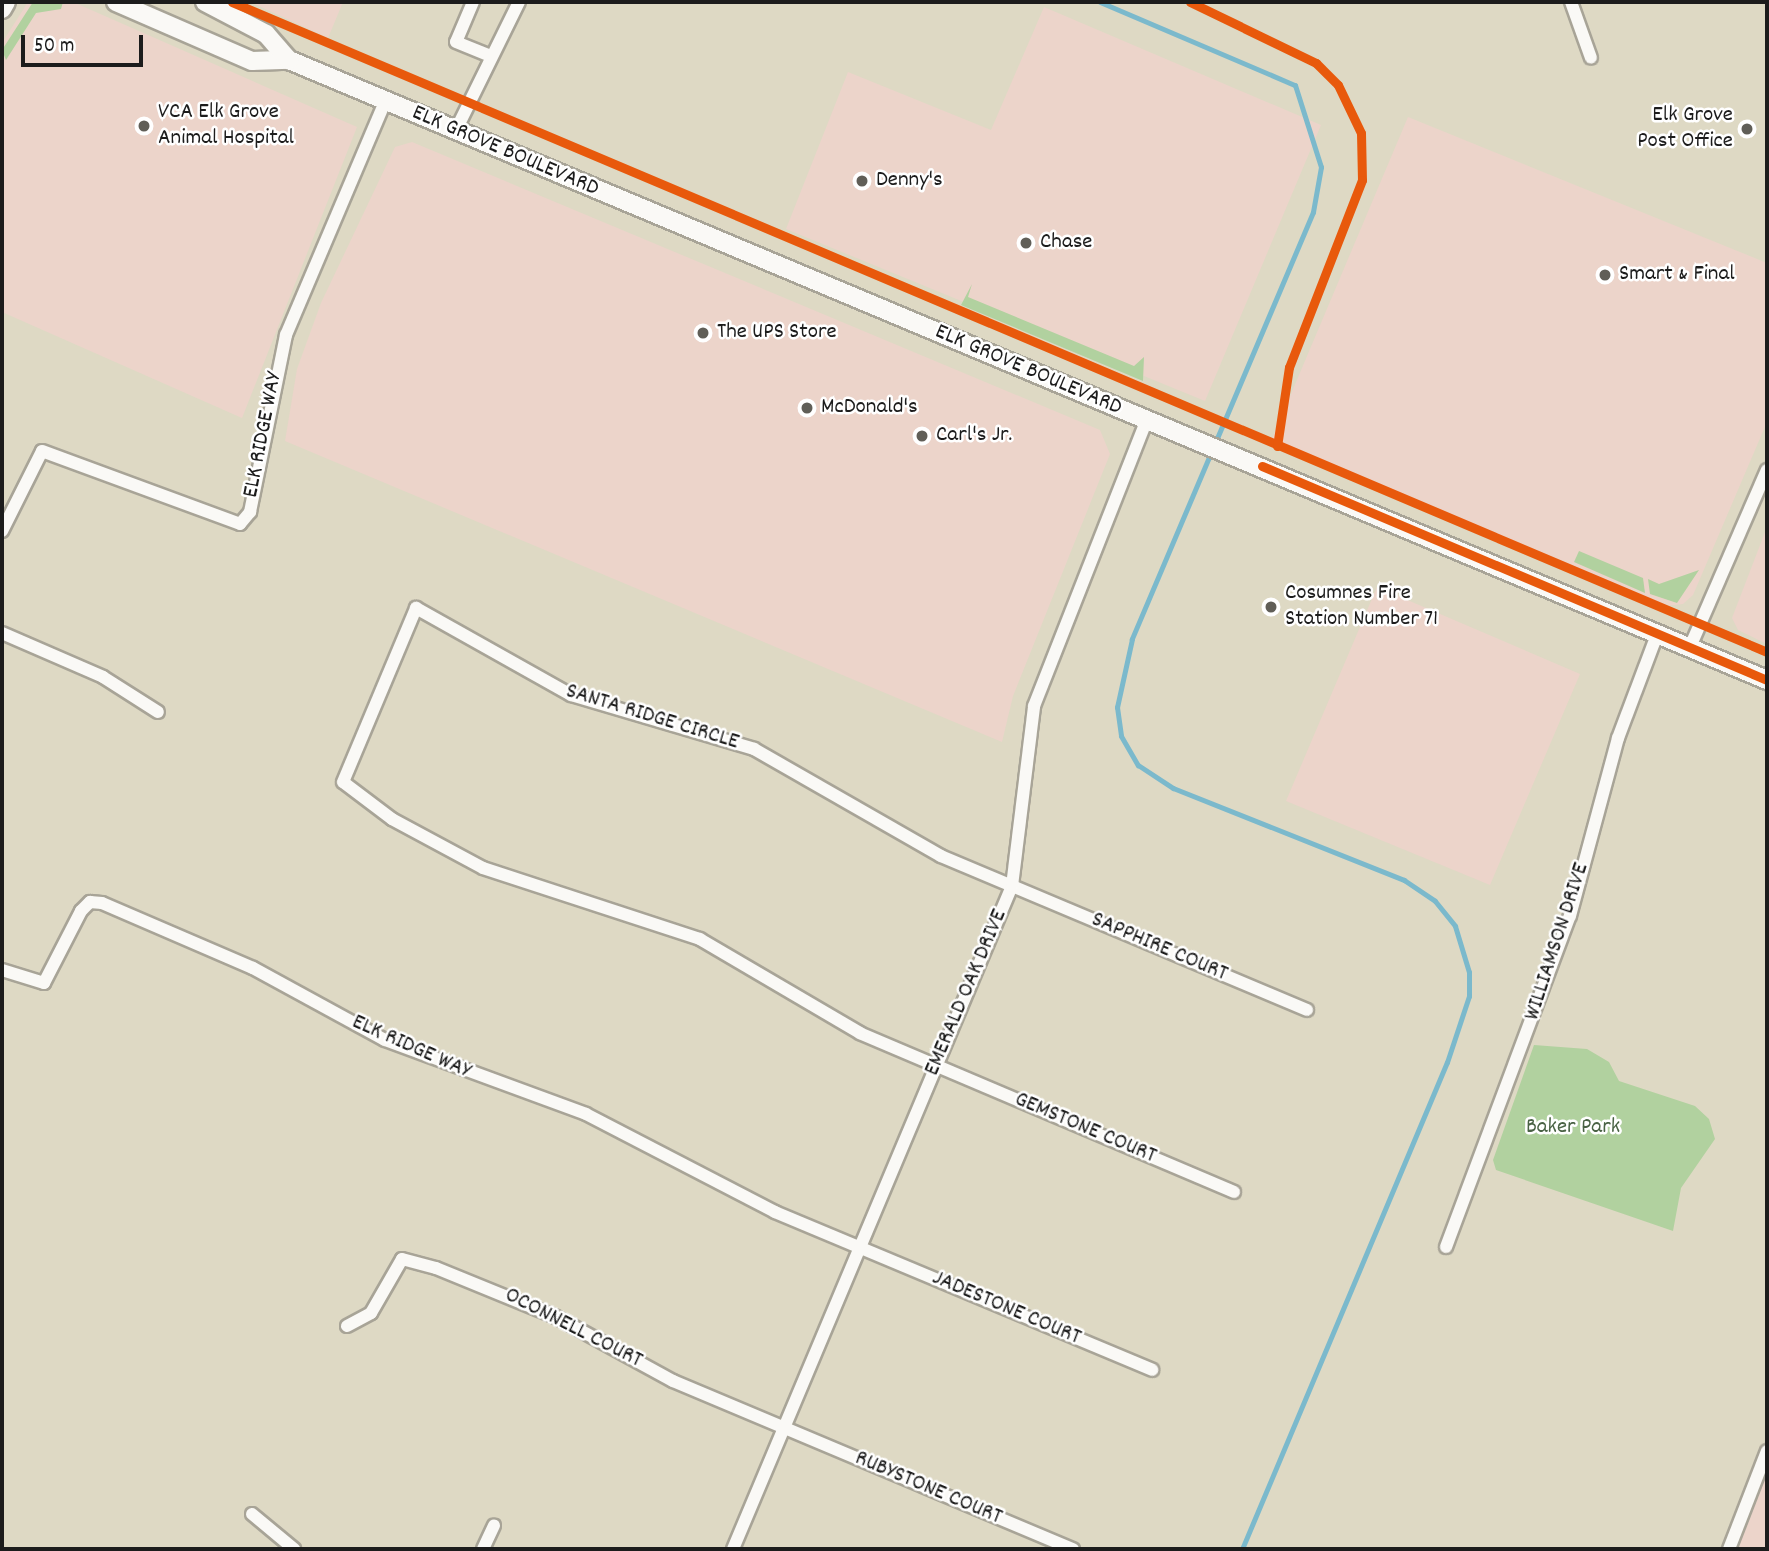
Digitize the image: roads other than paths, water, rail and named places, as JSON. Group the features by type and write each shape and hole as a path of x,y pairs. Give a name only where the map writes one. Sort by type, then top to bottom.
{"main road":[{"path":"2,9 6,2"},
{"name":"ELK GROVE BOULEVARD","path":"116,2 252,61 289,60"},
{"name":"ELK GROVE BOULEVARD","path":"205,2 266,34 289,60 385,102 1146,421 1181,432 1767,680"}],"street":[{"path":"472,2 456,42 490,56 498,53 519,2"},
{"path":"1571,2 1591,58"},
{"path":"455,132 490,56"},
{"name":"ELK RIDGE WAY","path":"2,531 42,450 240,524 250,512 286,335 385,102"},
{"name":"EMERALD OAK DRIVE","path":"733,1549 1012,886 1034,706 1146,421"},
{"path":"1690,647 1767,470"},
{"name":"SANTA RIDGE CIRCLE","path":"937,1066 824,1015 700,939 520,883 458,856 343,782 416,608 571,695 715,735 791,766 925,848 1012,886"},
{"name":"WILLIAMSON DRIVE","path":"1446,1247 1570,916 1618,738 1658,632"},
{"path":"2,633 103,677 158,712"},
{"name":"SAPPHIRE COURT","path":"1012,886 1307,1010"},
{"name":"ELK RIDGE WAY","path":"2,970 44,983 81,911 90,902 102,903 253,968 395,1044 586,1114 748,1200 860,1248"},
{"name":"GEMSTONE COURT","path":"937,1066 1234,1192"},
{"name":"JADESTONE COURT","path":"860,1248 1152,1370"},
{"name":"OCONNELL COURT","path":"347,1326 371,1314 402,1259 516,1298 673,1381 784,1428"},
{"name":"RUBYSTONE COURT","path":"784,1428 1073,1549"},
{"path":"1729,1549 1767,1451"},
{"path":"252,1514 294,1549"},
{"path":"483,1549 494,1525"}],"waterway":[{"path":"1100,2 1295,85 1321,167 1313,212 1132,639 1117,707 1121,736 1138,765 1173,788 1404,880 1435,901 1455,926 1469,972 1469,996 1447,1062 1242,1549"}],"place":[{"name":"VCA Elk Grove Animal Hospital","path":"144,126"},
{"name":"Elk Grove Post Office","path":"1747,129"},
{"name":"Denny's","path":"862,181"},
{"name":"Chase","path":"1026,243"},
{"name":"Smart & Final","path":"1605,275"},
{"name":"The UPS Store","path":"703,333"},
{"name":"McDonald's","path":"807,408"},
{"name":"Carl's Jr.","path":"922,436"},
{"name":"Cosumnes Fire Station Number 71","path":"1271,607"}],"park label":[{"name":"Baker Park","path":"1573,1128"}]}
